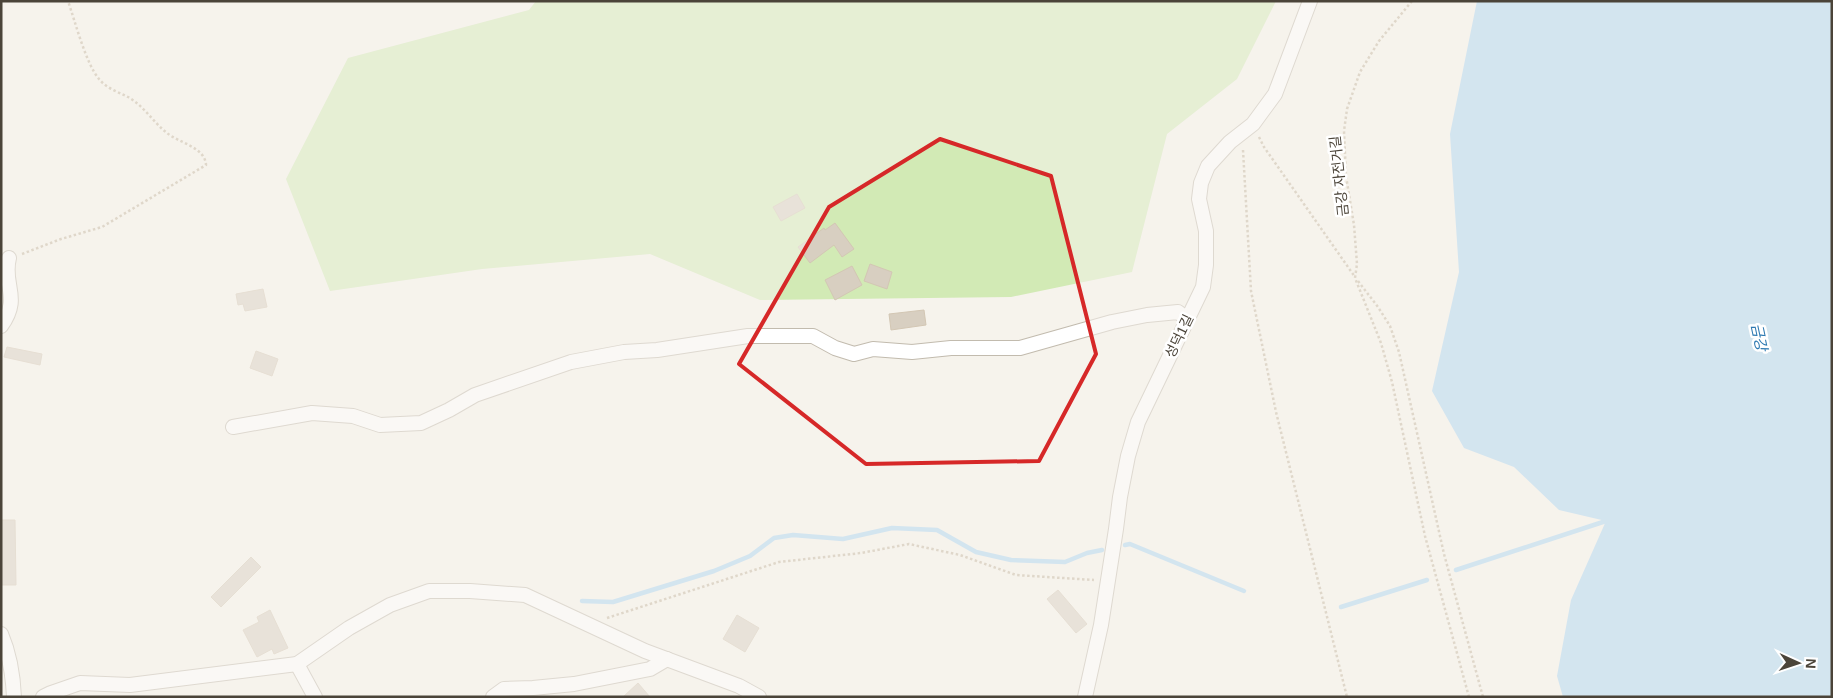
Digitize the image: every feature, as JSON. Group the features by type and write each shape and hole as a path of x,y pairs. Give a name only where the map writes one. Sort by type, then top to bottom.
{"street":[{"name":"성덕1길","path":"1085,697 1101,625 1128,456 1138,422 1203,287 1206,265 1206,231 1199,199 1201,183 1208,166 1230,142 1253,124 1275,94 1310,1"},
{"path":"1,326 10,314 12,293 6,269 9,258"},
{"path":"233,427 312,413 353,416 380,425 421,423 475,395 572,362 624,352 657,350 748,336 813,336 835,348 854,354 873,349 912,352 951,348 1020,348 1112,322 1147,315 1178,312 1187,319"},
{"path":"43,697 51,692 80,683 130,685 297,664 349,628 390,605 429,591 470,590 525,595 588,624 594,629 645,651 739,686 759,697"},
{"path":"1,634 14,674 14,697"},
{"path":"492,697 504,689 574,684 650,669 667,659"},
{"path":"297,664 315,697"}],"path":[{"path":"9,258 61,239 102,227 206,165 206,161 199,150 166,133 140,105 99,80 92,67 68,1"},
{"name":"금강 자전거길","path":"1355,278 1357,264 1354,225 1346,176 1344,131 1347,109 1360,72 1379,41 1412,1"},
{"path":"1253,124 1264,147 1355,278 1378,306 1390,326 1399,352 1444,554 1483,697"},
{"path":"1242,134 1251,291 1276,412 1347,697"},
{"path":"1355,278 1381,344 1392,382 1425,536 1469,697"},
{"path":"588,624 779,562 861,553 910,544 960,555 1016,575 1108,581"}],"highlighted area":[{"path":"940,139 1051,176 1096,354 1039,461 866,464 739,364 829,207"}],"green space":[{"path":"536,1 1276,1 1237,79 1167,134 1132,272 1011,297 760,300 650,254 482,269 330,291 286,179 348,58 529,10"}],"water":[{"name":"금강","path":"1477,1 1832,1 1832,697 1563,697 1557,676 1571,600 1606,521 1559,510 1514,467 1464,448 1432,391 1459,272 1450,134"}],"building":[{"path":"797,194 805,208 781,221 773,207"},
{"path":"835,223 854,249 842,257 834,245 810,263 798,247 824,228 825,230"},
{"path":"870,264 892,272 887,289 864,281"},
{"path":"852,266 862,285 835,300 825,280"},
{"path":"263,289 267,307 245,311 243,304 238,305 236,294"},
{"path":"924,310 926,325 891,330 889,314"},
{"path":"7,347 42,354 40,365 4,357"},
{"path":"256,351 278,359 272,376 250,368"},
{"path":"1,520 15,520 16,585 1,585"},
{"path":"251,557 261,567 221,607 211,597"},
{"path":"1058,590 1087,624 1076,633 1047,599"},
{"path":"270,610 288,648 274,654 272,649 257,657 243,630 259,622 257,617"},
{"path":"737,615 759,628 745,652 723,639"},
{"path":"638,683 650,697 623,697"}],"waterway":[{"path":"1456,570 1606,521"},
{"path":"582,601 613,602 714,571 750,556 774,538 793,535 843,539 892,528 937,530 976,552 1011,560 1065,562 1087,553 1102,550"},
{"path":"1125,545 1130,544 1244,591"},
{"path":"1341,607 1427,580"}]}
